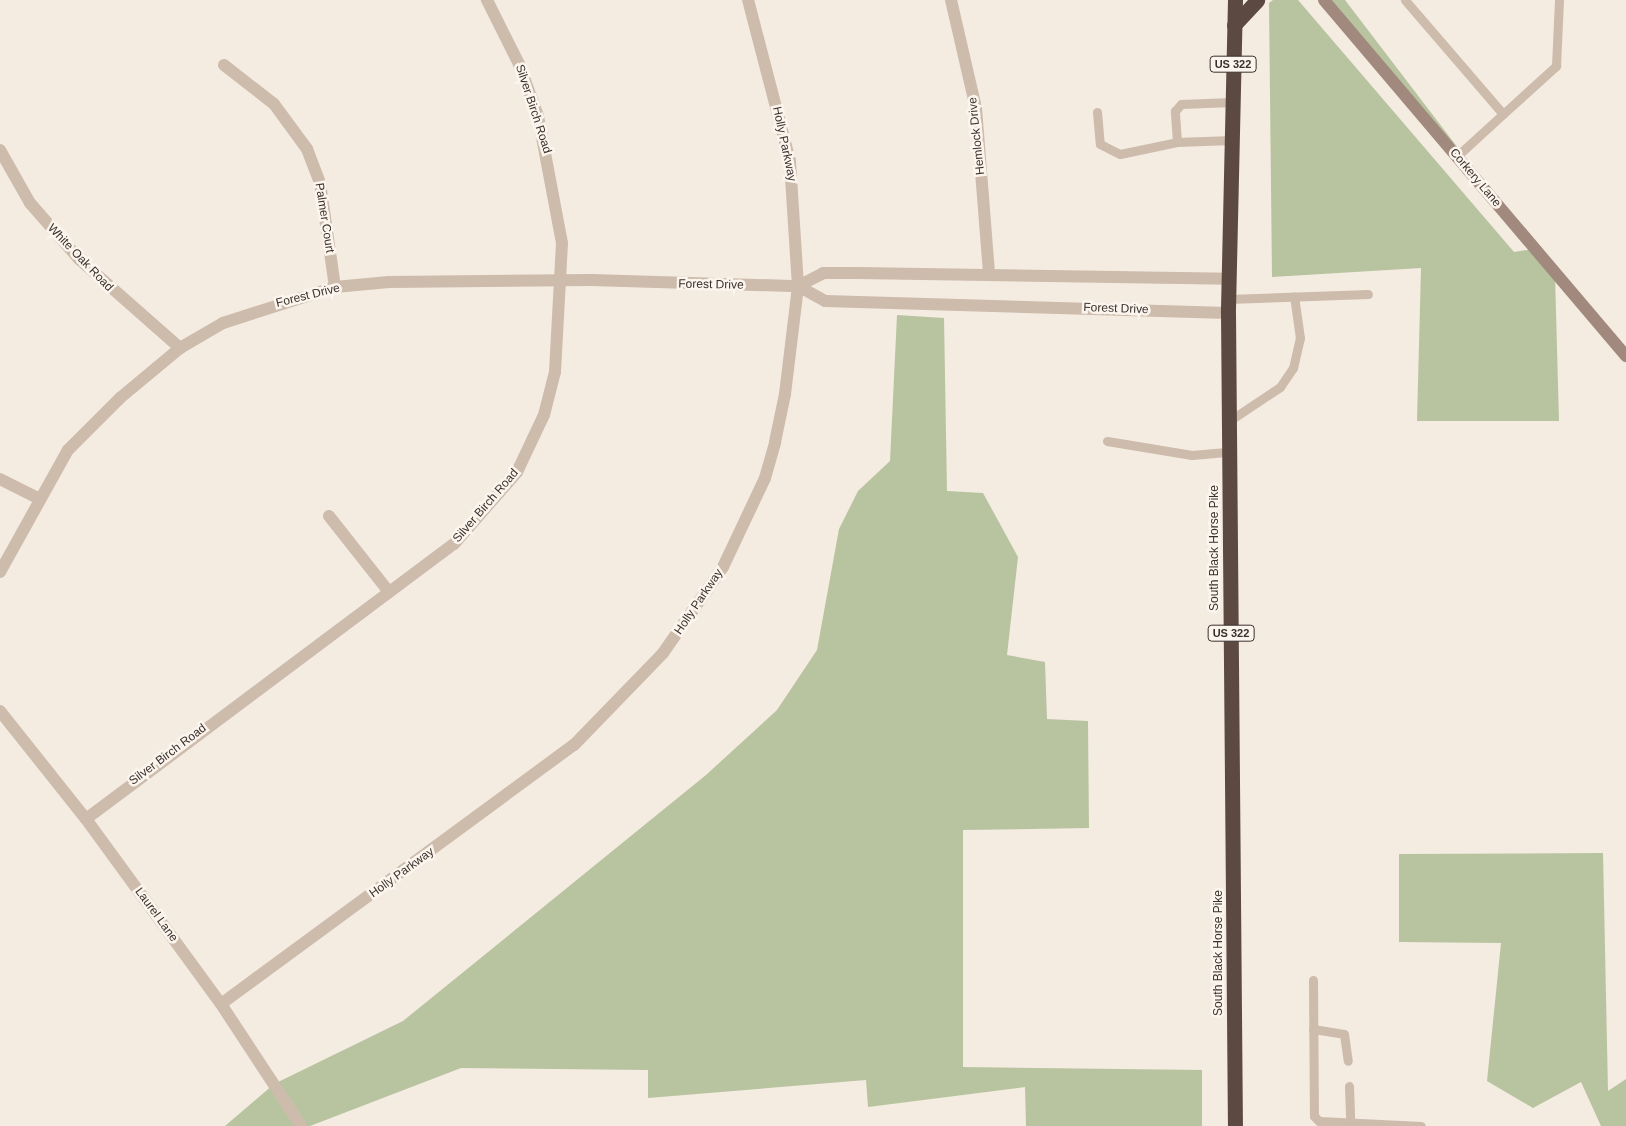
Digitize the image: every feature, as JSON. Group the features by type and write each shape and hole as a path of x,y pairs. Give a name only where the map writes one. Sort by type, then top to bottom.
{"highway":[{"name":"South Black Horse Pike","path":"1235,0 1228,306 1235,1126"},
{"path":"1234,25 1257,0"}],"street":[{"name":"Silver Birch Road","path":"86,819 454,544 517,472 544,414 555,372 562,282 560,222 545,143 519,64 487,0"},
{"name":"Holly Parkway","path":"221,1004 559,757 615,707 688,623 723,567 765,478 785,394 798,286 790,161 748,0"},
{"name":"Hemlock Drive","path":"951,0 976,108 989,274"},
{"name":"Corkery Lane","path":"1324,0 1626,356"},
{"name":"Palmer Court","path":"224,65 274,104 307,149 320,183 335,287"},
{"name":"White Oak Road","path":"0,150 19,188 48,225 119,298 180,348"},
{"name":"Forest Drive","path":"798,286 823,273 989,274 1229,280"},
{"name":"Forest Drive","path":"0,572 38,498 80,436 180,348 239,316 335,287 389,282 562,282 798,286 825,301 1228,306"},
{"path":"0,479 38,498"},
{"path":"329,516 389,592"},
{"name":"Laurel Lane","path":"0,711 86,819 221,1004 301,1126"}],"lane":[{"path":"1406,0 1503,114"},
{"path":"1457,156 1556,66 1560,0"},
{"path":"1177,142 1175,111 1181,104 1232,102"},
{"path":"1097,112 1096,136 1106,150 1120,154 1177,142 1232,140"},
{"path":"1228,306 1294,296 1368,294"},
{"path":"1229,421 1280,387 1293,368 1300,338 1294,296"},
{"path":"1106,440 1192,455 1229,452"},
{"path":"1313,980 1314,1116 1319,1124 1350,1122 1421,1126"},
{"path":"1313,1029 1344,1034 1348,1061"},
{"path":"1349,1086 1350,1122"}],"green space":[{"path":"1273,0 1298,0 1514,252 1533,249 1318,0 1345,0 1555,275 1559,421 1417,421 1421,268 1272,277 1269,3"},
{"path":"897,315 944,318 947,491 983,493 1018,557 1007,655 1045,662 1047,719 1088,721 1089,828 963,830 963,1067 1202,1070 1202,1126 1026,1126 1025,1087 868,1107 866,1080 648,1098 648,1070 461,1068 310,1126 225,1126 274,1084 403,1021 706,775 777,710 817,650 839,529 858,491 890,461"},
{"path":"1603,853 1608,1091 1626,1079 1626,1126 1601,1126 1581,1082 1533,1108 1487,1081 1501,943 1399,942 1399,854"}]}
